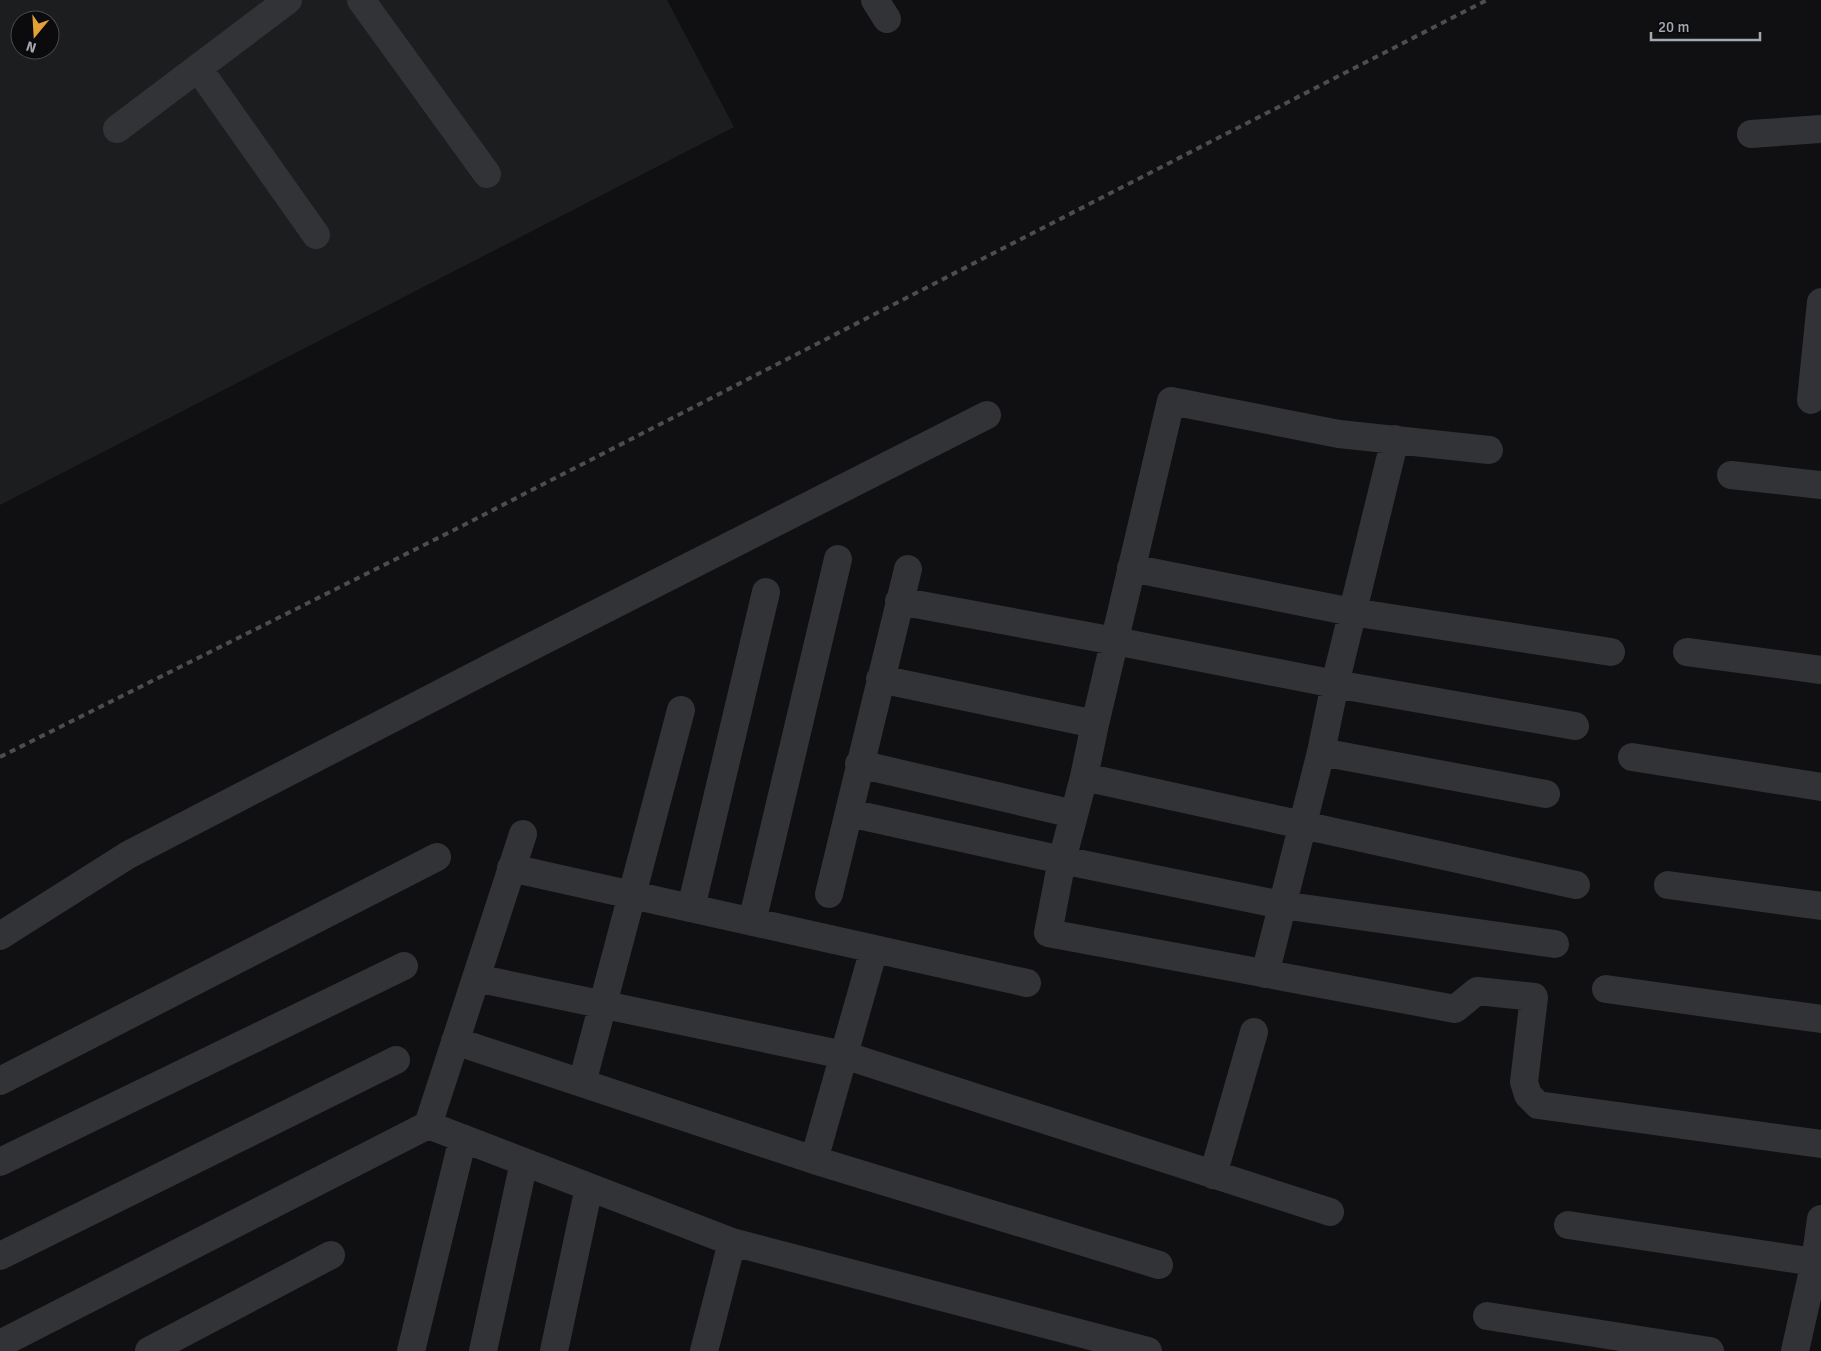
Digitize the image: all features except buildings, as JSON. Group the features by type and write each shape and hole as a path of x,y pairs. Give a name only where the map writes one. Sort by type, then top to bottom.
{"street":[{"path":"117,129 288,0"},
{"path":"360,0 487,174"},
{"path":"198,68 316,235"},
{"path":"1751,134 1821,129"},
{"path":"1810,400 1821,302"},
{"path":"1489,450 1339,434 1171,400 1084,777 1062,860 1048,933 1455,1009 1477,991 1534,997 1524,1082 1528,1095 1538,1105 1821,1144"},
{"path":"0,936 128,855 511,657 987,415"},
{"path":"1265,974 1301,825 1321,752 1335,684 1394,439"},
{"path":"1731,475 1821,485"},
{"path":"752,922 838,559"},
{"path":"1131,568 1352,612 1611,652"},
{"path":"829,894 859,764 908,569"},
{"path":"690,908 766,592"},
{"path":"899,601 1335,684 1575,726"},
{"path":"1687,652 1821,670"},
{"path":"880,680 1095,724"},
{"path":"582,1083 681,710"},
{"path":"1321,752 1546,794"},
{"path":"1632,757 1821,786"},
{"path":"859,764 1074,814"},
{"path":"1084,777 1576,885"},
{"path":"849,813 1282,906 1555,944"},
{"path":"0,1344 428,1124 523,834"},
{"path":"0,1081 437,858"},
{"path":"512,868 1027,983"},
{"path":"1668,885 1821,906"},
{"path":"814,1160 874,949"},
{"path":"0,1162 404,966"},
{"path":"476,978 844,1055 1330,1212"},
{"path":"1606,989 1821,1019"},
{"path":"1213,1175 1254,1032"},
{"path":"455,1041 814,1160 1159,1265"},
{"path":"0,1256 396,1060"},
{"path":"428,1124 732,1242 1148,1351"},
{"path":"411,1351 463,1138"},
{"path":"483,1351 524,1162"},
{"path":"554,1351 589,1187"},
{"path":"1795,1351 1818,1262 1821,1219"},
{"path":"1568,1225 1818,1262"},
{"path":"704,1351 732,1242"},
{"path":"150,1351 331,1254"},
{"path":"1487,1316 1710,1351"}],"shaded area":[{"path":"0,0 667,0 734,127 0,505"}],"railway":[{"path":"0,757 454,530 1487,0"}]}
